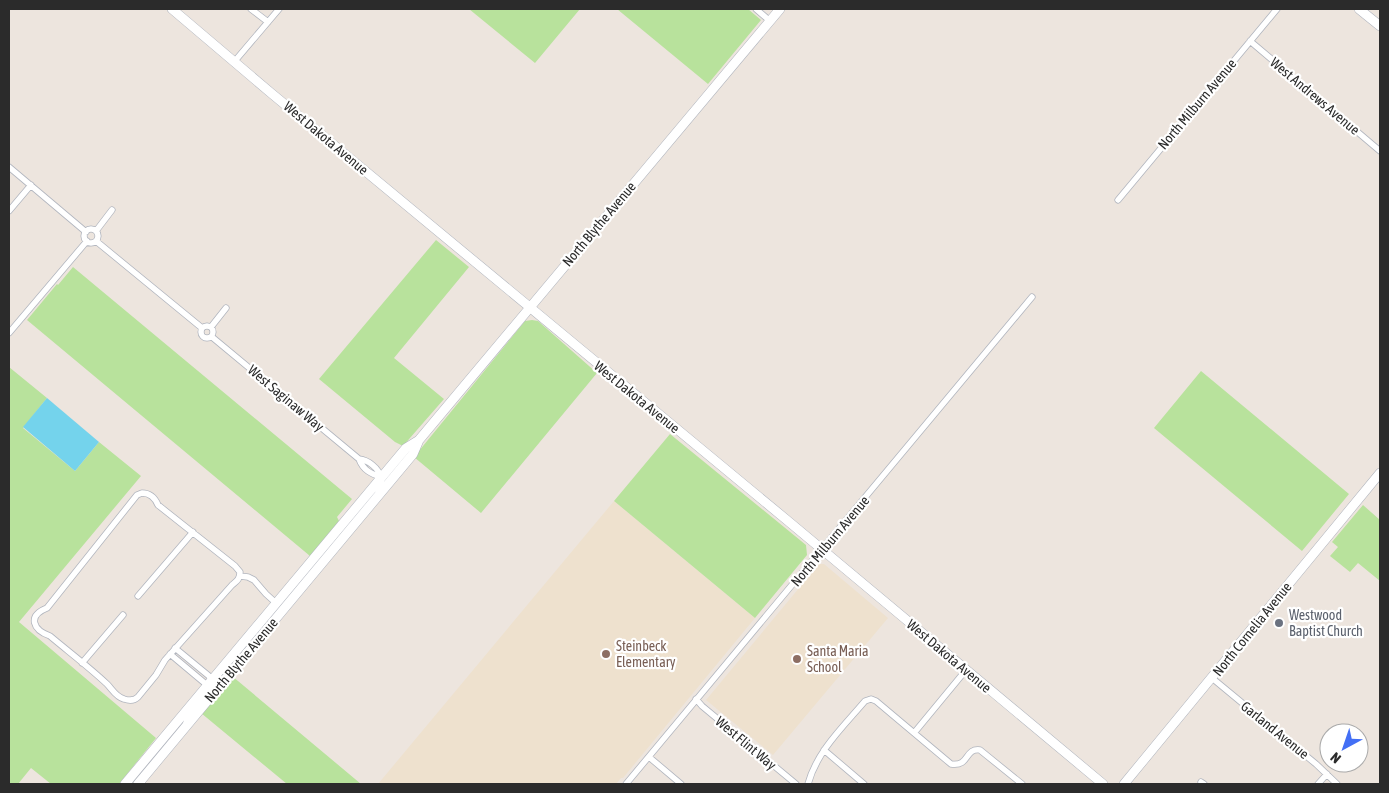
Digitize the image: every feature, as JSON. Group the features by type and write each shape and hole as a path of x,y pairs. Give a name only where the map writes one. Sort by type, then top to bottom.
{"street":[{"name":"West Dakota Avenue","path":"172,9 1103,784"},
{"path":"251,9 268,22"},
{"path":"234,62 278,9"},
{"path":"756,9 770,21"},
{"name":"North Blythe Avenue","path":"124,784 276,603 294,589 351,528 413,454 419,440 780,9"},
{"name":"North Milburn Avenue","path":"1118,200 1277,9"},
{"path":"1359,9 1380,26"},
{"name":"West Andrews Avenue","path":"1250,41 1380,150"},
{"path":"9,167 86,232"},
{"path":"9,211 31,185"},
{"path":"96,231 112,210"},
{"path":"86,232 96,231"},
{"path":"96,231 98,234 96,241"},
{"path":"86,232 87,241"},
{"path":"87,241 94,243 96,241"},
{"path":"9,333 87,241"},
{"path":"96,241 202,328"},
{"name":"North Milburn Avenue","path":"626,784 1032,297"},
{"path":"211,327 226,308"},
{"path":"202,328 206,326 211,327"},
{"path":"202,328 200,333 203,338 208,339 212,337 214,332 211,327"},
{"name":"West Saginaw Way","path":"212,337 359,459 362,466 371,474 381,478"},
{"name":"North Blythe Avenue","path":"138,784 381,478 406,448 419,440"},
{"name":"North Cornelia Avenue","path":"1124,784 1380,473"},
{"name":"North Blythe Avenue","path":"351,528 352,522 382,486 381,478"},
{"path":"146,493 151,495 158,505 193,532 239,569 240,576 170,654 156,675 135,700 126,700 118,696 50,636 37,630 34,625 34,619 40,610 47,608 137,495 146,493"},
{"path":"138,596 193,532"},
{"path":"240,576 248,576 254,580 276,603"},
{"path":"82,663 124,615"},
{"path":"176,648 210,682"},
{"path":"170,654 210,682"},
{"path":"188,668 192,662"},
{"path":"914,733 966,670"},
{"name":"Garland Avenue","path":"1212,678 1337,784"},
{"name":"North Blythe Avenue","path":"184,728 188,718 211,689 212,684 210,682"},
{"name":"West Flint Way","path":"696,699 796,784"},
{"path":"808,784 816,761 824,750 865,701 871,699 876,701 951,764 958,765 972,751 980,750 1022,784"},
{"path":"824,750 864,784"},
{"path":"649,758 681,784"},
{"path":"1318,784 1327,774"}],"shaded area":[{"name":"Steinbeck Elementary","path":"614,501 755,618 623,778 616,784 378,784"},
{"name":"Santa Maria School","path":"819,564 824,564 888,618 773,755 706,700"}],"green space":[{"path":"469,9 580,9 535,63"},
{"path":"617,9 748,9 761,20 708,84"},
{"path":"436,240 469,267 394,358 444,399 403,446 395,442 319,379"},
{"path":"73,267 352,499 337,517 339,521 310,556 27,320"},
{"path":"525,321 538,321 597,373 481,513 414,457"},
{"path":"9,367 47,398 23,428 75,471 99,442 141,476 19,622 156,738 119,784 51,784 31,768 18,784 9,784"},
{"path":"1201,371 1349,494 1302,551 1154,428"},
{"path":"670,434 806,545 807,555 755,618 614,501"},
{"path":"1363,505 1380,520 1380,581 1358,563 1350,572 1330,556 1338,547 1332,542"},
{"path":"232,676 361,784 287,784 201,713"}],"water":[{"path":"47,398 99,442 75,471 23,427"}],"place":[{"name":"Westwood Baptist Church","path":"1279,623"},
{"name":"Steinbeck Elementary","path":"606,654"},
{"name":"Santa Maria School","path":"797,659"}]}
